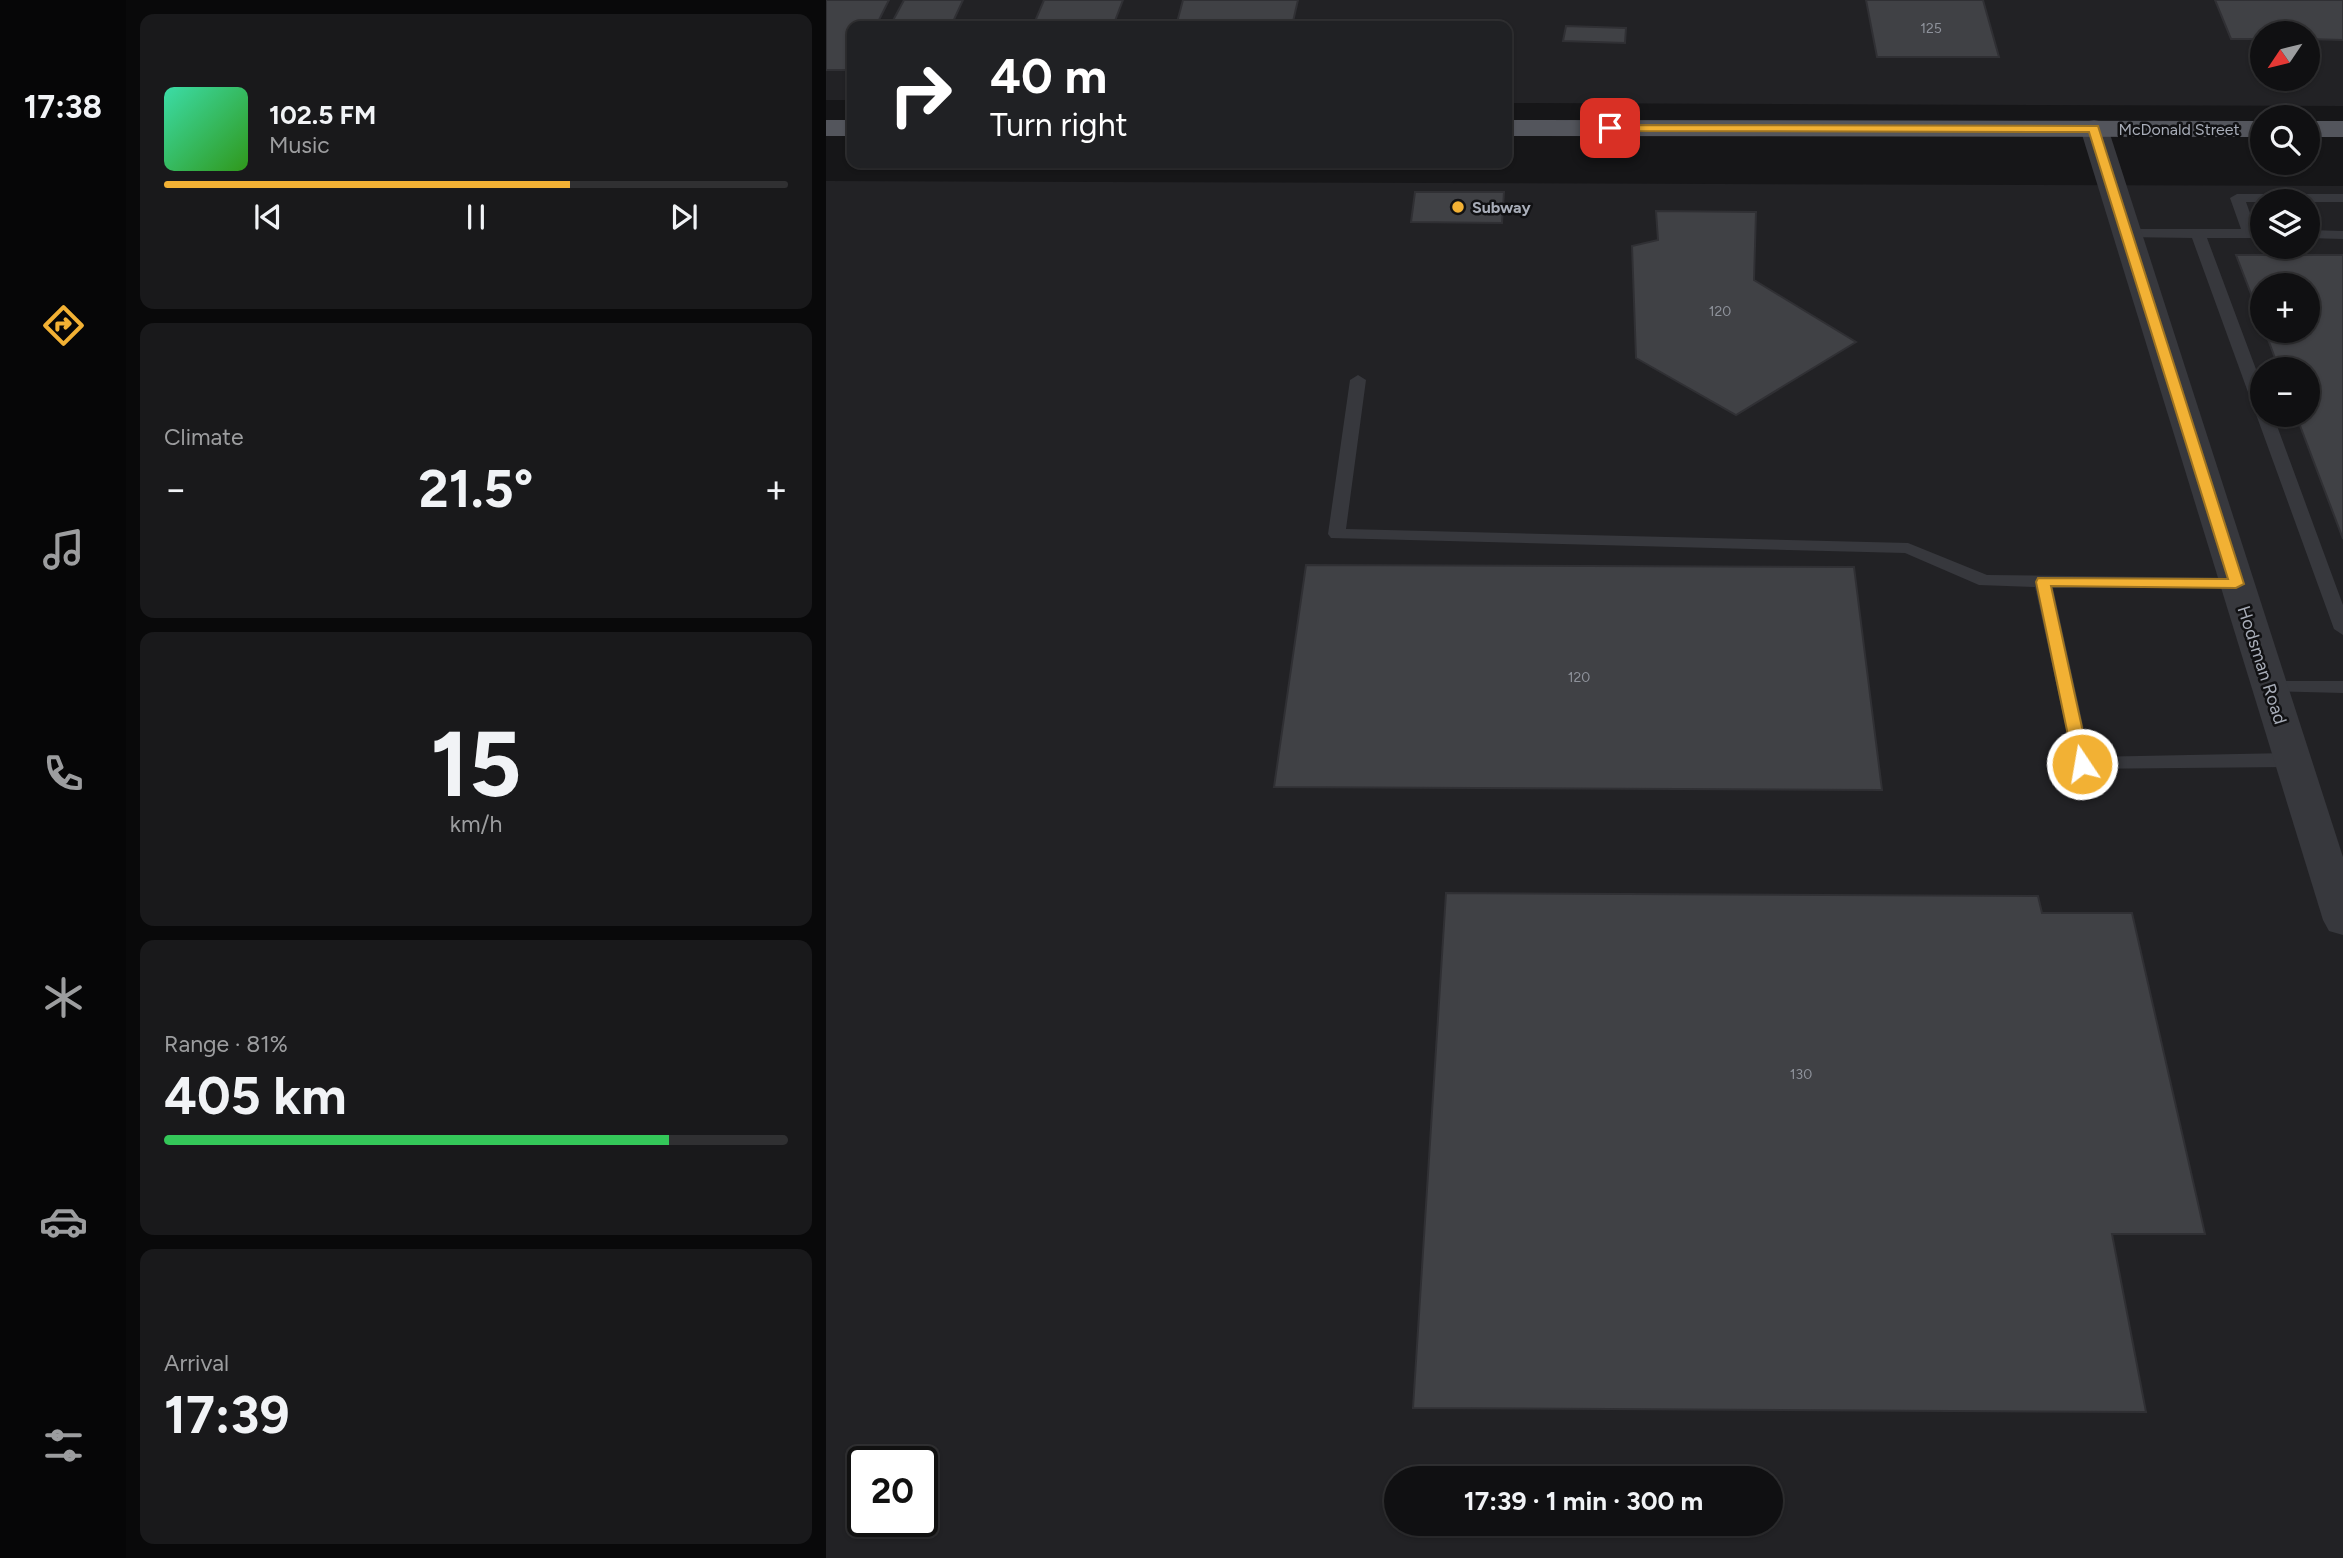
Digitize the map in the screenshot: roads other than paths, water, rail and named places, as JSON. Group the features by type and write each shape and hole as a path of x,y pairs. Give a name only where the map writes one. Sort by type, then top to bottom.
{"main road":[{"path":"826,128 847,128"},
{"name":"McDonald Street","path":"1512,128 2250,129"},
{"path":"2320,129 2343,129"}],"street":[{"name":"Hodsman Road","path":"2094,128 2343,920"}],"lane":[{"path":"2250,198 2237,198 2250,221"},
{"path":"2320,198 2343,198"},
{"path":"2126,233 2250,234"},
{"path":"2198,234 2250,375"},
{"path":"2320,234 2343,235"},
{"path":"1358,380 1337,534 1908,548 1985,581 2236,584"},
{"path":"2269,427 2343,629"},
{"path":"2043,582 2082,764 2292,760"},
{"path":"2269,687 2343,687"}],"place":[{"name":"Subway","path":"1458,207"}]}
